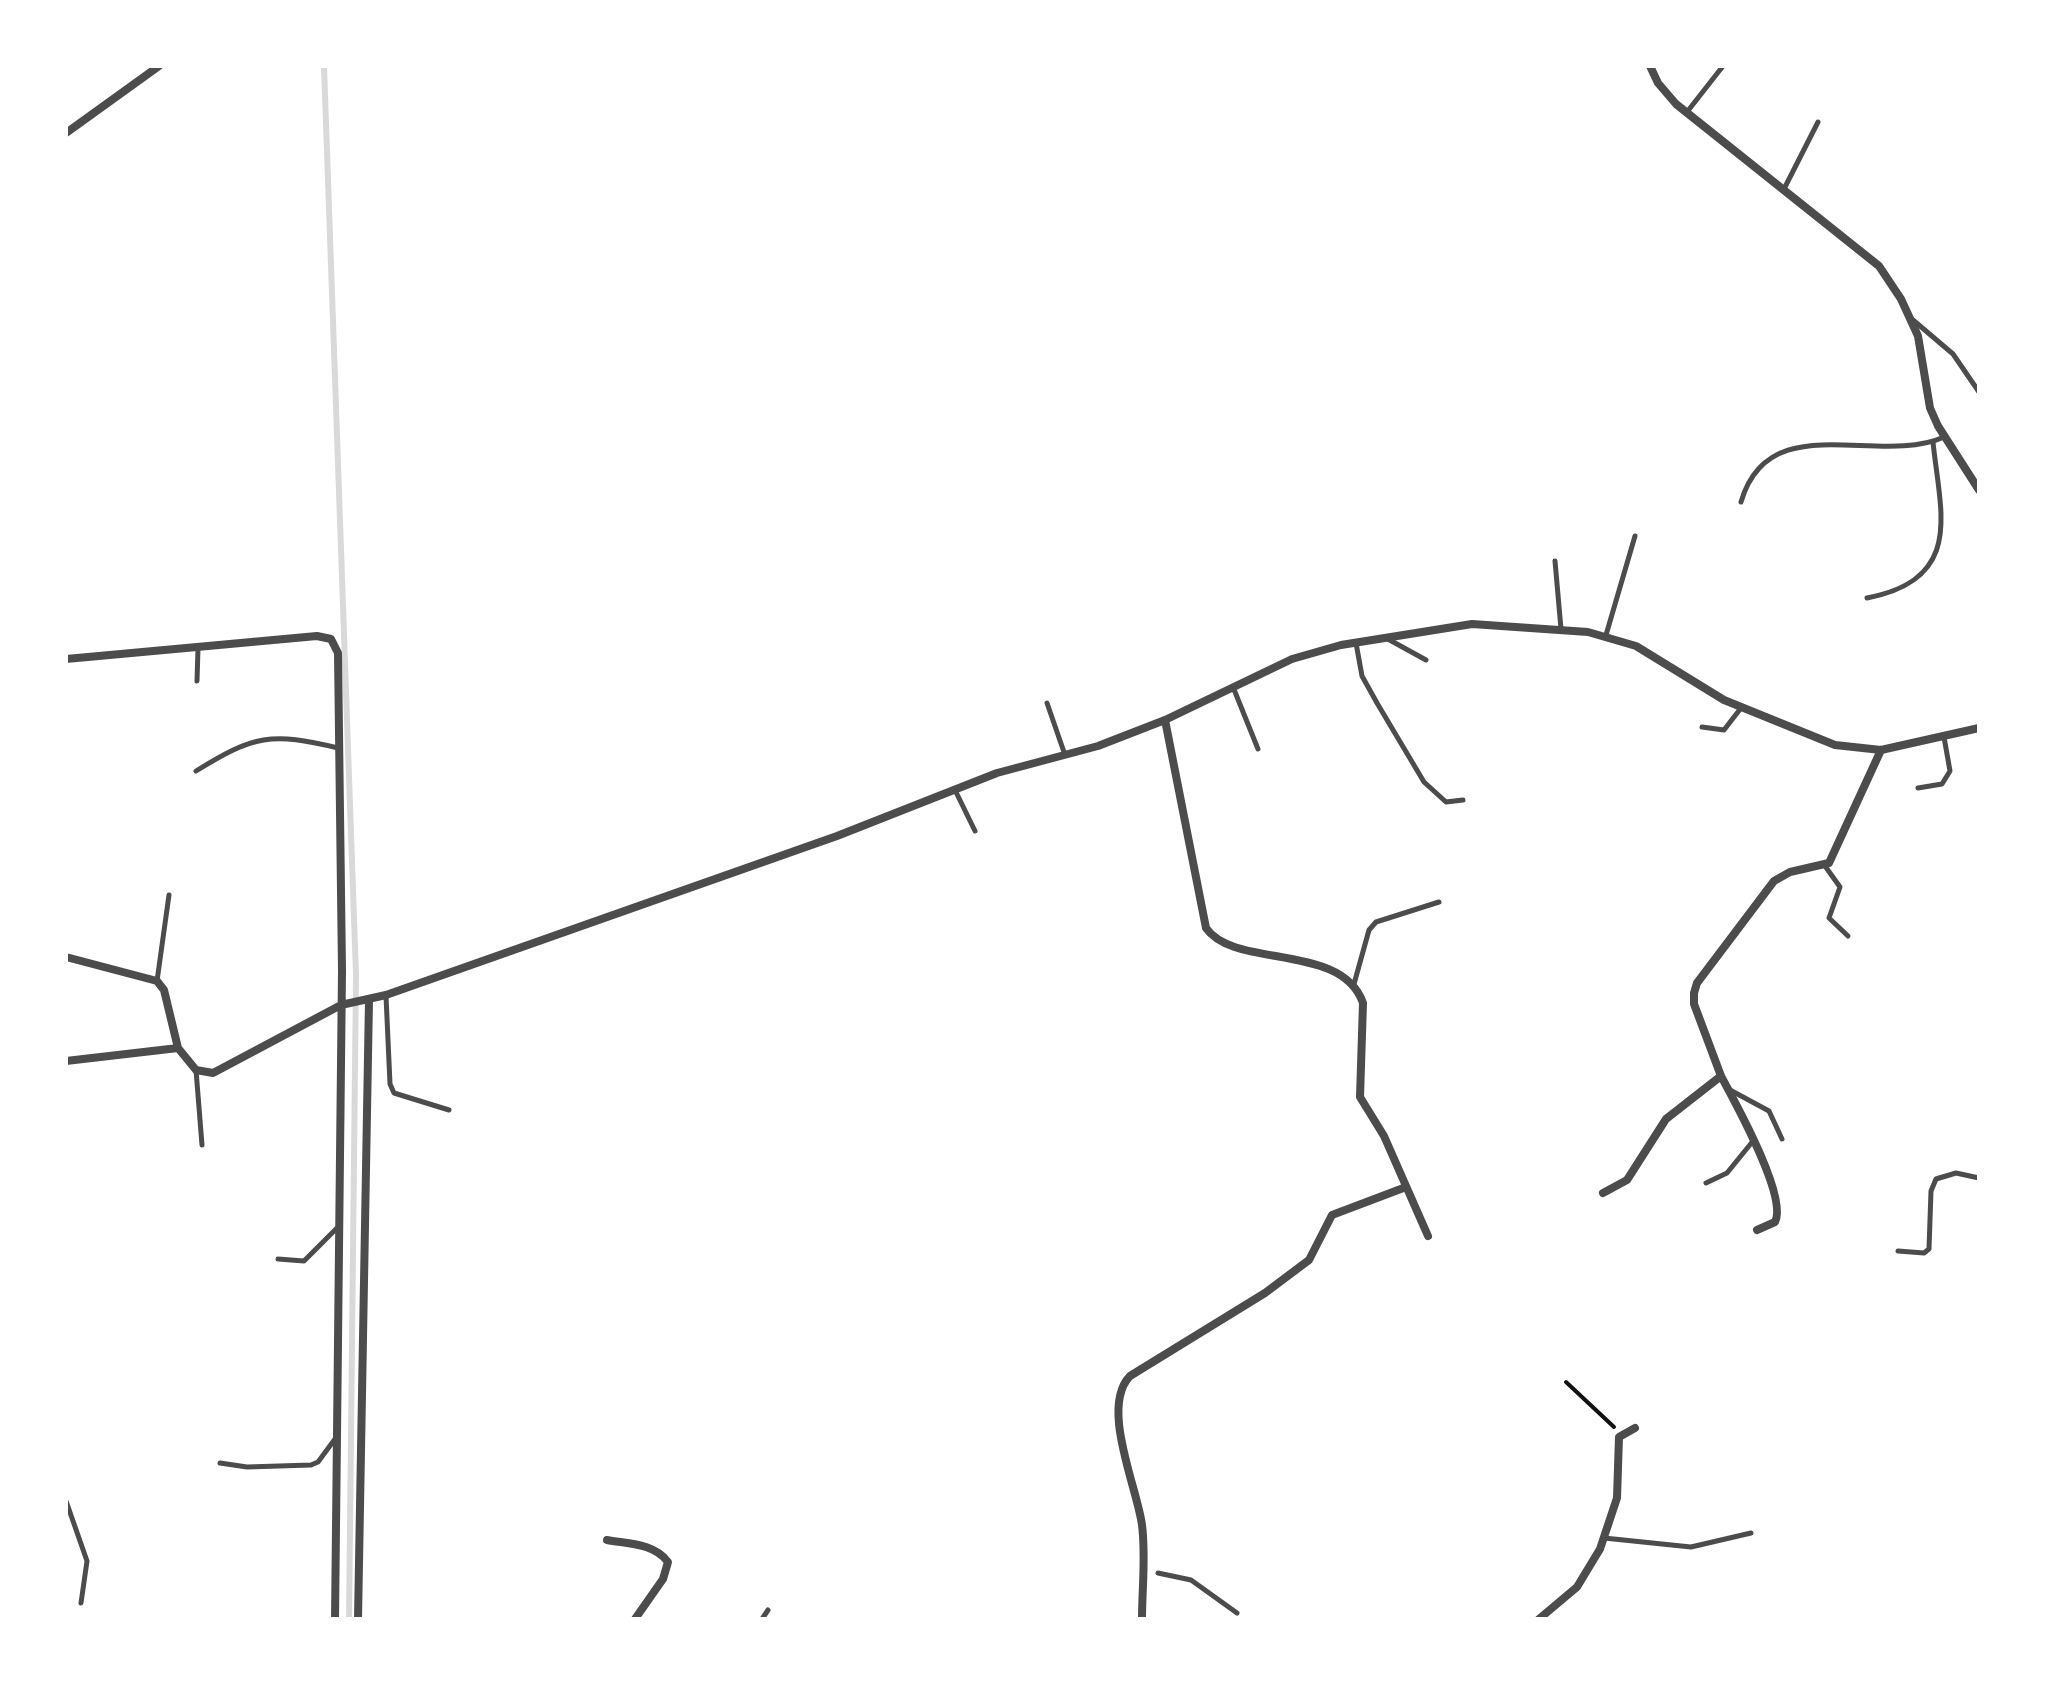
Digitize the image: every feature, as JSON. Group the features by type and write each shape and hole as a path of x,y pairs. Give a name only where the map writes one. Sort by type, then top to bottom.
{"street":[{"path":"66,133 159,66"},
{"path":"1650,66 1665,94 1879,266 1910,317 1921,347 1930,408 1944,437 1979,490"},
{"path":"66,957 157,981 164,990 178,1048 196,1070 213,1073 344,1004 386,995 837,836 997,773 1098,746 1165,720 1292,659 1356,642 1472,624 1606,635 1636,646 1741,708 1835,745 1881,750 1979,728"},
{"path":"66,659 317,636 331,639 338,653 344,1004 335,1619"},
{"path":"1165,720 1206,928 1212,937 1224,945 1295,958 1354,984 1363,1003 1360,1097 1384,1136 1428,1236"},
{"path":"1757,1230 1775,1222 1778,1207 1753,1141 1721,1076 1694,1004 1697,983 1774,881 1790,872 1825,866 1832,858 1881,750"},
{"path":"358,1619 368,1000"},
{"path":"66,1061 178,1048"},
{"path":"1603,1193 1627,1180 1666,1119 1721,1076"},
{"path":"1142,1619 1151,1572 1124,1452 1119,1397 1121,1386 1130,1376 1265,1293 1309,1260 1332,1215 1406,1187"},
{"path":"1539,1619 1577,1587 1590,1571 1617,1498 1620,1434 1635,1428"},
{"path":"607,1540 644,1546 662,1553 668,1562 663,1579 635,1619"}],"lane":[{"path":"1687,112 1719,67"},
{"path":"1784,189 1818,122"},
{"path":"1910,317 1953,354 1979,392"},
{"path":"1741,502 1759,466 1784,451 1816,445 1933,442 1944,437"},
{"path":"1867,598 1892,590 1919,574 1940,544 1943,516 1933,442"},
{"path":"1606,635 1635,536"},
{"path":"1555,561 1561,629"},
{"path":"1385,638 1426,660"},
{"path":"1356,642 1362,676 1424,782 1446,802 1463,800"},
{"path":"197,681 198,647"},
{"path":"1233,687 1258,749"},
{"path":"1047,703 1065,755"},
{"path":"1702,727 1724,730 1741,708"},
{"path":"1918,788 1942,784 1950,771 1944,736"},
{"path":"196,771 244,742 303,740 338,748"},
{"path":"955,790 975,831"},
{"path":"1825,866 1840,887 1829,918 1848,936"},
{"path":"157,981 169,895"},
{"path":"1354,984 1369,930 1376,922 1439,902"},
{"path":"386,995 390,1084 394,1093 449,1110"},
{"path":"196,1070 202,1145"},
{"path":"1727,1088 1769,1111 1782,1139"},
{"path":"1706,1183 1727,1173 1753,1141"},
{"path":"1898,1251 1924,1253 1929,1249 1931,1191 1936,1179 1956,1173 1979,1178"},
{"path":"278,1259 304,1261 341,1224"},
{"path":"220,1463 247,1467 311,1465 318,1462 337,1434"},
{"path":"66,1501 87,1561 81,1603"},
{"path":"1604,1538 1691,1547 1751,1533"},
{"path":"1151,1572 1191,1580 1237,1613"},
{"path":"762,1619 768,1610"}],"path":[{"path":"1566,1382 1620,1434"}],"waterway":[{"path":"324,66 356,975 349,1619"}]}
